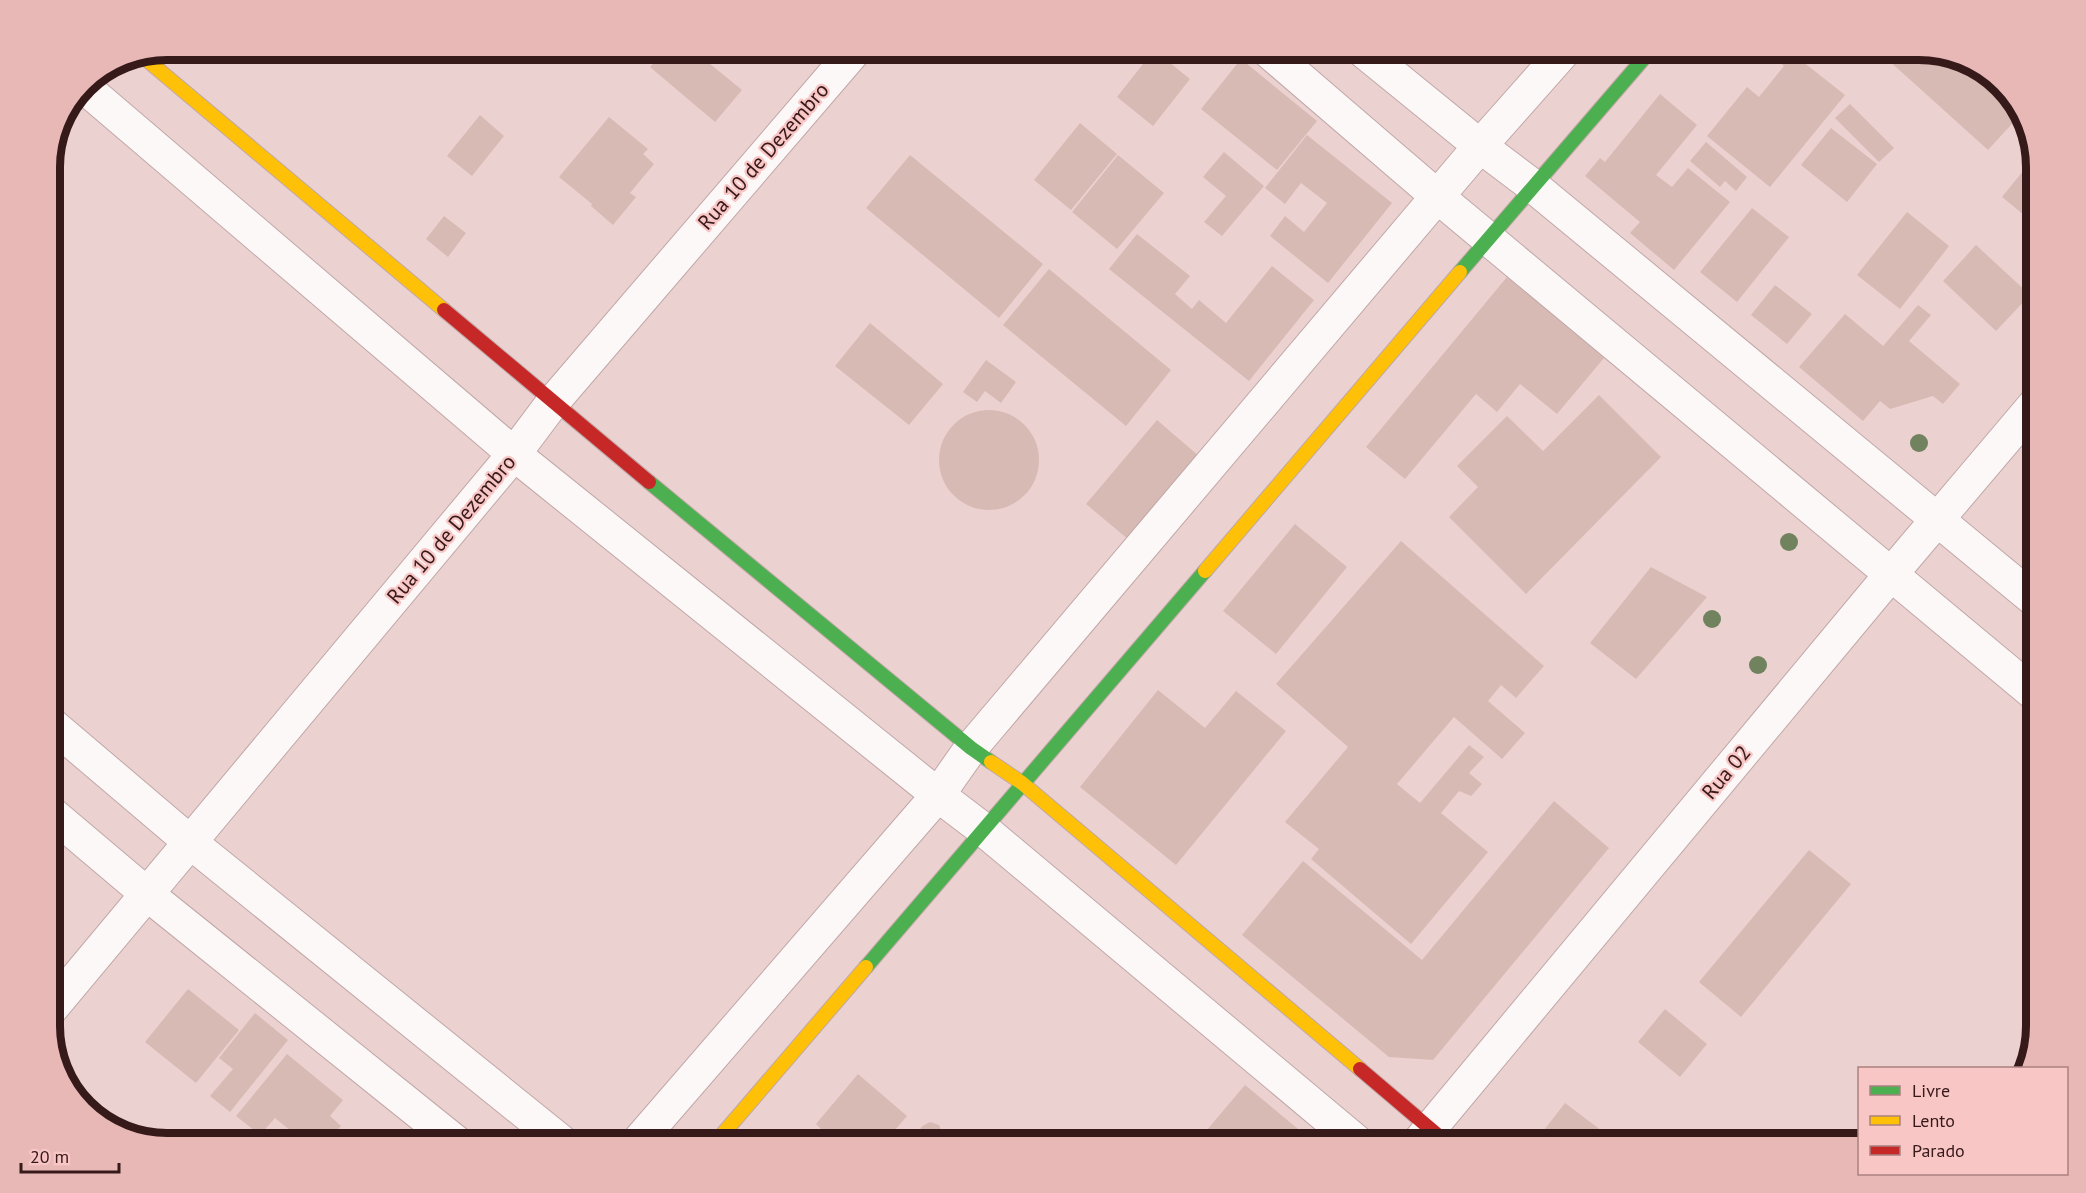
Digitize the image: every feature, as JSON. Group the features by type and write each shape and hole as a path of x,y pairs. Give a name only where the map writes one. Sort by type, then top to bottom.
{"street":[{"name":"Rua 10 de Dezembro","path":"60,998 514,454 553,402 846,60"},
{"path":"1279,60 1438,197 2026,687"},
{"path":"1374,60 1533,186 2026,593"},
{"path":"646,1133 938,795 971,748 1480,146 1556,60"},
{"path":"724,1133 1642,60"},
{"path":"149,62 553,402 971,748 1022,783 1425,1133"},
{"path":"91,93 514,454 984,830 1346,1133"},
{"name":"Rua 02","path":"1435,1133 1892,573 2026,415"},
{"path":"60,732 189,842 550,1133"},
{"path":"60,820 147,894 445,1133"}],"building":[{"path":"656,60 705,60 742,90 715,122 650,67"},
{"path":"1146,60 1166,60 1190,79 1153,126 1117,97"},
{"path":"1242,60 1317,121 1277,170 1201,109"},
{"path":"1777,60 1801,60 1845,95 1770,187 1707,136 1747,87 1759,97 1784,66"},
{"path":"1888,60 1933,61 1960,68 1995,91 2015,120 1988,150"},
{"path":"1660,94 1697,125 1656,175 1672,187 1688,168 1730,202 1674,270 1630,233 1640,222 1585,176 1600,158 1605,162"},
{"path":"1850,104 1894,148 1879,162 1835,118"},
{"path":"480,115 504,136 472,176 447,156"},
{"path":"609,117 648,149 643,154 654,164 630,193 636,197 613,225 559,177"},
{"path":"1080,123 1117,154 1071,210 1034,180"},
{"path":"1831,128 1877,164 1847,202 1801,165"},
{"path":"1307,135 1392,203 1328,283 1270,236 1285,216 1304,232 1327,203 1301,183 1285,204 1265,188"},
{"path":"1706,142 1747,177 1736,191 1725,181 1720,187 1690,161"},
{"path":"1224,152 1264,186 1222,236 1204,222 1226,196 1203,177"},
{"path":"910,155 1043,264 999,318 866,208"},
{"path":"1118,155 1164,193 1117,249 1072,212"},
{"path":"2026,167 2026,217 2002,197"},
{"path":"1752,208 1789,237 1737,302 1700,272"},
{"path":"1907,212 1949,246 1900,309 1857,275"},
{"path":"444,216 466,233 448,257 426,239"},
{"path":"1137,234 1190,276 1175,294 1192,309 1199,300 1226,323 1272,266 1314,300 1249,381 1109,269"},
{"path":"1976,245 2026,291 2026,299 1996,331 1943,281"},
{"path":"1049,269 1171,370 1126,426 1003,325"},
{"path":"1507,277 1604,358 1557,414 1520,384 1497,412 1476,394 1405,479 1366,447"},
{"path":"1775,285 1812,314 1787,344 1751,315"},
{"path":"1918,305 1931,315 1909,341 1960,384 1943,404 1933,396 1890,409 1880,401 1863,421 1799,367 1845,314 1883,346"},
{"path":"870,323 943,384 909,425 835,366"},
{"path":"986,360 1016,382 1001,403 985,391 977,402 963,392"},
{"path":"1599,395 1661,457 1526,594 1449,517 1478,487 1457,466 1507,416 1543,451"},
{"path":"989,410 1008,414 1025,424 1035,441 1039,460 1035,479 1025,496 1008,506 989,510 970,506 953,496 943,479 939,460 943,441 953,424 970,414"},
{"path":"1157,420 1200,457 1129,540 1086,504"},
{"path":"1295,524 1347,567 1276,654 1223,611"},
{"path":"1401,541 1544,666 1516,698 1501,685 1488,701 1525,733 1502,759 1454,717 1397,784 1420,803 1469,745 1484,757 1469,773 1482,784 1471,796 1459,791 1441,813 1488,852 1411,944 1311,859 1319,849 1285,822 1348,747 1276,684"},
{"path":"1651,567 1707,597 1636,679 1590,643"},
{"path":"1158,690 1205,728 1236,691 1286,731 1176,865 1080,787"},
{"path":"1554,801 1609,848 1433,1060 1389,1057 1242,935 1303,861 1422,960"},
{"path":"1809,850 1851,884 1741,1017 1699,982"},
{"path":"188,989 239,1030 196,1083 145,1042"},
{"path":"1665,1009 1707,1044 1680,1077 1638,1042"},
{"path":"255,1013 288,1040 230,1112 210,1096 233,1069 219,1058"},
{"path":"287,1054 343,1100 330,1116 341,1126 335,1133 293,1133 275,1118 262,1133 257,1133 236,1116"},
{"path":"858,1074 907,1116 893,1133 818,1133 821,1129 816,1124"},
{"path":"1245,1085 1303,1133 1208,1133 1206,1131"},
{"path":"1565,1103 1605,1133 1542,1133"},
{"path":"930,1122 939,1125 942,1133 920,1133 921,1127"}],"traffic: fast":[{"path":"1460,272 1642,60"},
{"path":"649,482 971,748 991,762"},
{"path":"866,967 1205,571"}],"traffic: slow":[{"path":"149,62 444,310"},
{"path":"1205,571 1460,272"},
{"path":"991,762 1022,783 1360,1069"},
{"path":"724,1133 866,967"}],"traffic: jam":[{"path":"444,310 649,482"},
{"path":"1360,1069 1435,1133"}]}
